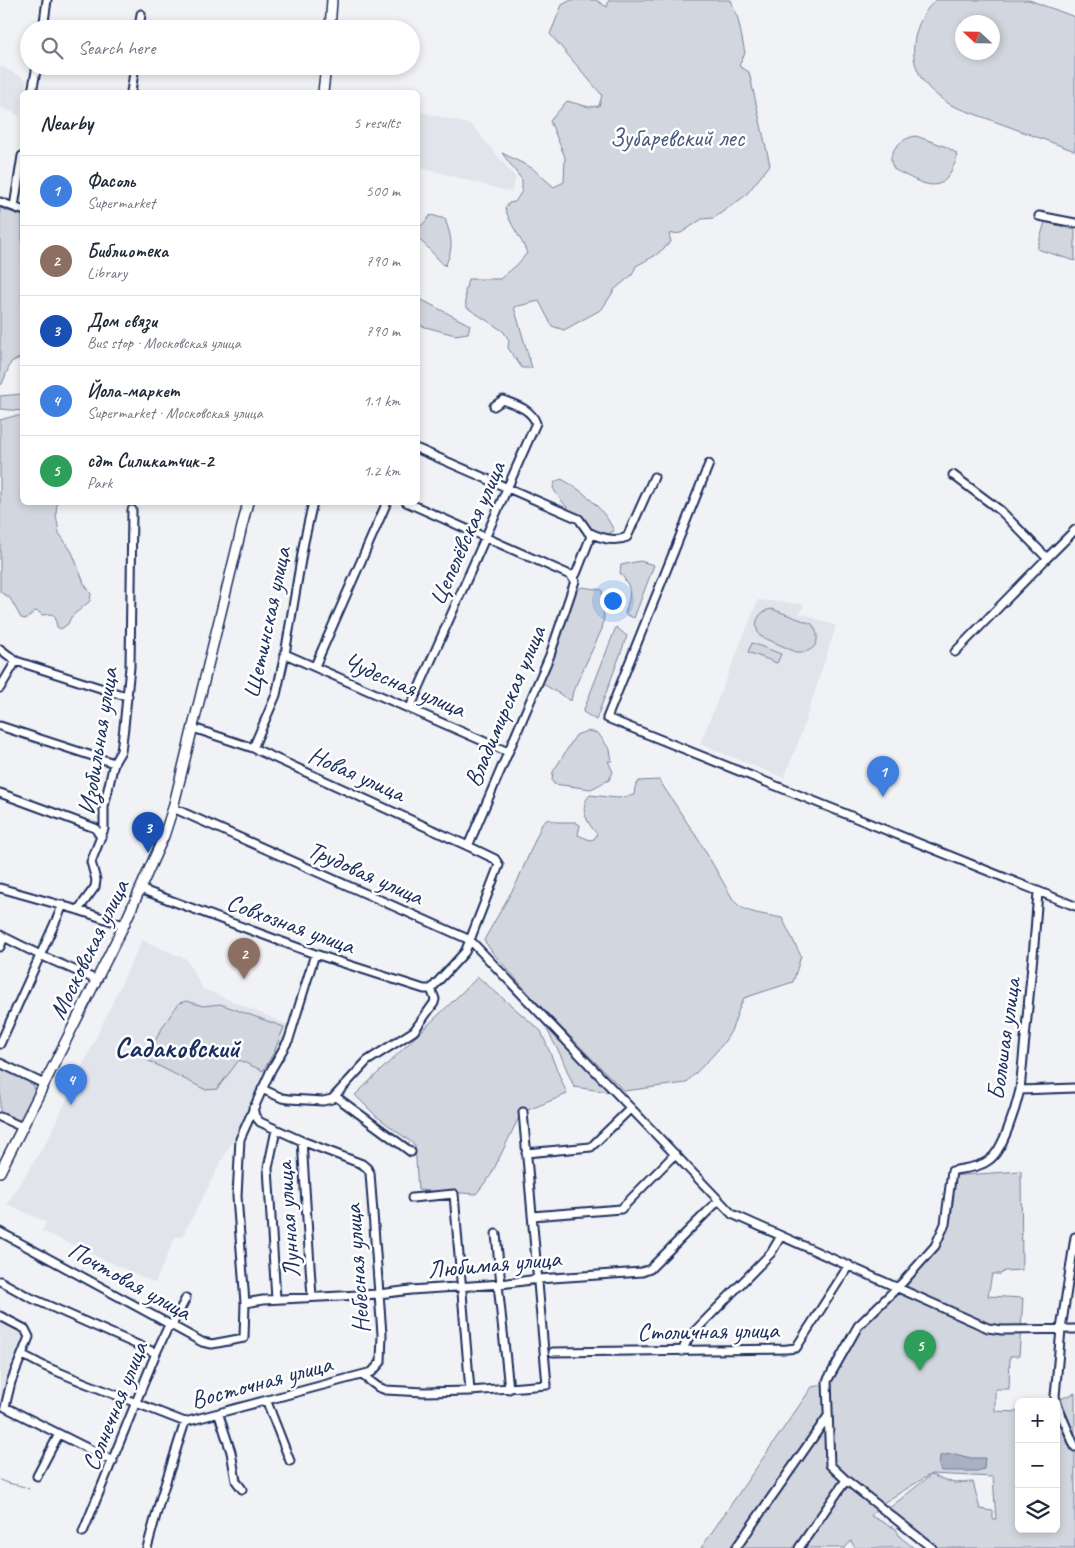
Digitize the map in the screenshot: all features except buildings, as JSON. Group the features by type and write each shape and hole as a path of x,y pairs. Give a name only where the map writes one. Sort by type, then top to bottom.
{"main road":[{"path":"331,20 332,0"},
{"path":"322,90 325,75"},
{"name":"Московская улица","path":"0,1172 124,925 164,836 173,808 247,505"}],"street":[{"path":"44,20 47,0"},
{"path":"140,20 141,14"},
{"path":"32,90 35,75"},
{"path":"131,90 134,75"},
{"path":"14,207 20,192"},
{"path":"0,202 20,209"},
{"path":"1039,216 1075,223"},
{"name":"Цепелёвская улица","path":"410,708 536,422 534,416 525,409 503,400 494,406"},
{"path":"420,450 579,519 588,532 610,539 621,540 627,537 654,477"},
{"path":"709,464 607,718 1075,906"},
{"path":"953,475 1001,511 1047,558"},
{"name":"Щетинская улица","path":"253,748 276,695 312,505"},
{"path":"315,666 385,505"},
{"path":"413,505 573,578"},
{"name":"Изобильная улица","path":"78,910 96,880 91,862 104,829 104,807 114,763 121,751 130,667 132,510"},
{"path":"955,652 1075,530"},
{"name":"Владимирская улица","path":"468,846 550,655 573,578 591,536 588,532"},
{"path":"0,649 16,661 128,696"},
{"name":"Чудесная улица","path":"285,654 508,752"},
{"path":"0,688 16,661"},
{"path":"0,726 114,763"},
{"name":"Новая улица","path":"193,728 253,748 495,859 499,865 470,940"},
{"path":"0,793 95,828 101,837"},
{"name":"Трудовая улица","path":"173,808 470,940"},
{"path":"0,888 63,905 124,925"},
{"name":"Совхозная улица","path":"140,890 315,954 424,990 431,989"},
{"name":"Большая улица","path":"898,1287 936,1246 945,1224 952,1171 981,1165 997,1153 1017,1103 1020,1090 1038,892"},
{"path":"0,1044 63,905"},
{"path":"0,947 2,936 97,980"},
{"path":"262,1090 290,1099 323,1101 336,1096 368,1061 417,1028 434,1003 435,999 431,989 464,952 470,940 732,1214 988,1328 1002,1330 1075,1329"},
{"path":"245,1303 237,1196 240,1139 262,1090 289,1039 315,954"},
{"path":"0,1063 44,1084"},
{"path":"1020,1090 1075,1088"},
{"path":"336,1096 411,1152"},
{"path":"254,1108 260,1122 302,1141"},
{"path":"526,1154 591,1148 631,1108"},
{"path":"362,1375 378,1387 386,1390 424,1392 470,1391 547,1385 522,1112"},
{"path":"0,1117 22,1127"},
{"path":"276,1130 268,1168 276,1299"},
{"name":"Небесная улица","path":"302,1141 362,1164 370,1173 382,1334 380,1362 372,1372"},
{"name":"Лунная улица","path":"302,1141 312,1297"},
{"path":"532,1216 621,1209 674,1154"},
{"path":"412,1198 454,1194 470,1391"},
{"name":"Любимая улица","path":"245,1303 276,1299 379,1294 538,1279 642,1272 650,1269 719,1200"},
{"name":"Почтовая улица","path":"0,1232 202,1342 212,1344 244,1338 245,1303"},
{"path":"496,1234 509,1389"},
{"path":"682,1351 689,1337 771,1253 781,1236"},
{"path":"1075,1237 1061,1329 1055,1396 1075,1446"},
{"name":"Столичная улица","path":"553,1352 796,1348 849,1265"},
{"path":"0,1281 29,1297 156,1352"},
{"path":"898,1287 858,1326 827,1382 830,1465 846,1480 932,1548"},
{"name":"Солнечная улица","path":"83,1532 156,1352 169,1325 173,1323 186,1298"},
{"path":"0,1316 25,1329 28,1332 29,1338 11,1382 5,1407 113,1461"},
{"name":"Восточная улица","path":"23,1355 44,1366 186,1422 219,1415 372,1372"},
{"path":"267,1402 290,1461"},
{"path":"219,1415 231,1452 236,1481 242,1489"},
{"path":"737,1548 828,1416"},
{"path":"147,1548 161,1497 186,1422"},
{"path":"37,1476 59,1434"},
{"path":"799,1548 846,1480"}],"shaded area":[{"path":"0,66 27,80 25,90 20,90 20,116 0,107"},
{"path":"420,112 472,125 516,178 511,192 420,168"},
{"path":"758,600 804,604 800,613 836,626 800,737 784,778 700,744"},
{"path":"142,940 186,959 203,989 291,1026 182,1237 175,1237 155,1283 42,1231 46,1222 7,1204 47,1141"},
{"path":"0,1321 21,1331 25,1342 0,1400"}],"green space":[{"name":"Зубаревский лес","path":"571,0 596,0 607,7 609,0 731,0 738,19 745,53 739,66 749,72 770,165 745,196 714,218 702,219 681,233 669,234 671,242 656,255 636,266 632,275 615,289 602,309 564,330 552,326 539,301 514,307 532,368 522,368 508,348 509,340 503,331 466,307 465,292 468,279 500,279 517,265 527,253 505,208 509,203 515,202 522,191 522,180 502,153 532,168 554,187 564,182 565,157 550,121 567,101 589,107 599,106 602,95 550,34 562,5"},
{"path":"936,0 1029,0 1075,17 1075,151 953,106 932,91 921,77 915,62 914,53 916,33 924,14"},
{"path":"916,136 947,147 956,153 956,160 951,171 940,184 933,185 918,181 895,170 892,164 892,153 895,148 904,140"},
{"path":"0,208 20,215 20,358 11,362 0,385"},
{"path":"431,215 445,219 451,248 445,266 420,241 421,226"},
{"path":"1045,222 1075,230 1075,261 1037,249"},
{"path":"420,300 470,325 468,333 455,335 420,326"},
{"path":"20,394 20,411 0,409 0,396"},
{"path":"20,416 20,505 57,505 56,514 59,533 72,552 84,583 91,594 90,601 71,617 68,624 61,629 57,627 55,617 52,614 42,615 35,611 26,619 21,618 10,598 0,592 0,420"},
{"path":"561,479 592,500 605,515 614,531 606,535 596,533 586,527 560,499 553,488 555,482"},
{"path":"640,561 654,565 634,618 625,614 630,592 620,573 621,565"},
{"path":"582,587 602,590 604,617 602,629 573,691 571,701 540,682 547,671 555,644 552,633 558,625 574,592"},
{"path":"772,609 812,624 817,635 816,644 813,648 808,651 796,652 760,636 757,627 758,619 763,612"},
{"path":"616,627 627,636 596,720 583,712"},
{"path":"752,643 781,654 777,663 748,652"},
{"path":"587,731 598,733 610,750 612,761 608,761 613,772 609,780 591,789 554,784 552,781 553,772 576,735"},
{"path":"659,780 700,842 734,901 744,909 782,918 801,956 793,982 744,998 727,1038 686,1083 624,1091 541,1007 492,952 484,940 517,882 542,824 548,819 556,822 575,822 580,825 578,835 590,840 594,839 597,834 587,820 584,810 586,800 590,795 618,798 634,795 635,787 639,781"},
{"path":"478,977 541,1031 567,1094 521,1113 491,1175 476,1194 418,1190 415,1145 376,1116 355,1095"},
{"path":"187,1001 203,1006 220,1004 284,1027 274,1052 263,1071 239,1060 217,1089 206,1090 145,1059 165,1023 179,1003"},
{"path":"544,1024 623,1094 574,1087 561,1056"},
{"path":"0,1066 33,1081 32,1103 26,1114 19,1121 12,1121 0,1115"},
{"path":"1021,1171 1022,1270 992,1274 988,1296 1023,1298 1019,1356 1010,1356 1009,1389 995,1389 995,1411 1015,1412 1015,1533 1060,1533 1060,1399 1075,1393 1075,1548 932,1548 910,1526 883,1513 931,1475 954,1483 973,1482 980,1509 993,1511 993,1519 996,1519 993,1477 931,1474 883,1503 871,1516 896,1529 900,1537 914,1548 855,1548 851,1541 845,1548 701,1548 812,1387 822,1385 860,1321 931,1247 941,1225 949,1176"}],"water":[{"path":"955,1454 971,1458 985,1458 984,1469 978,1471 941,1471 939,1466 940,1456"}],"waterway":[{"path":"0,1480 29,1489"}],"place":[{"name":"Фасоль","path":"883,797"},
{"name":"Дом связи","path":"148,853"},
{"name":"Библиотека","path":"244,979"},
{"name":"Йола-маркет","path":"71,1105"},
{"name":"сдт Силикатчик-2","path":"920,1371"}],"district":[{"name":"Садаковский","path":"177,1047"}]}
